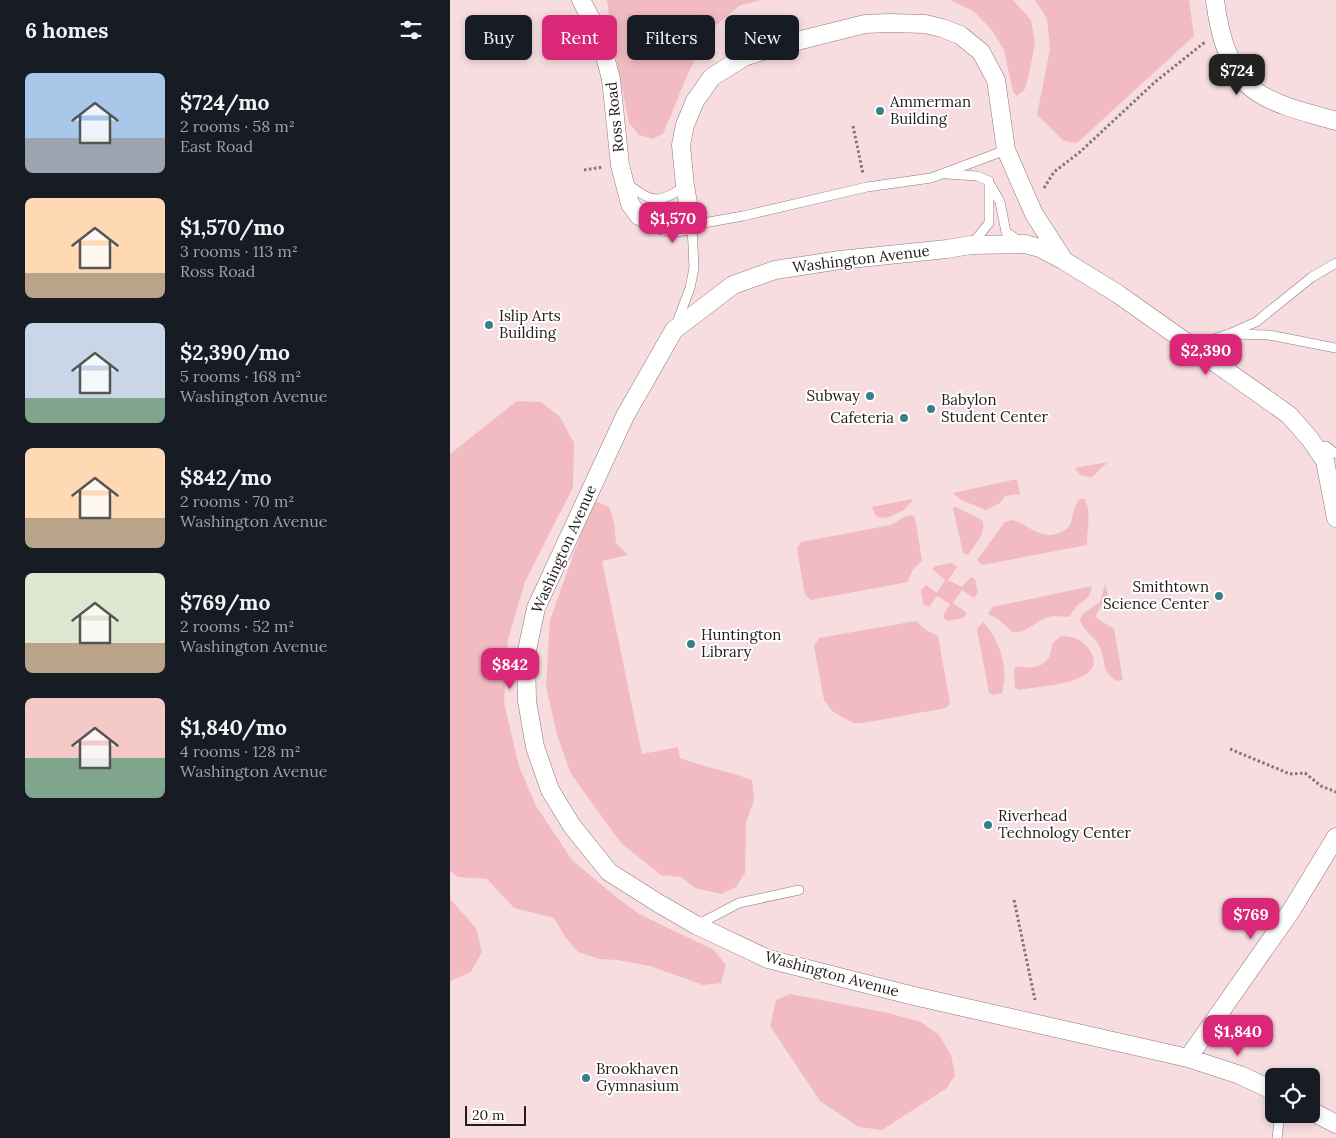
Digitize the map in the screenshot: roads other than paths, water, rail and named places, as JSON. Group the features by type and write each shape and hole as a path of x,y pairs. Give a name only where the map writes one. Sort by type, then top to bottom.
{"street":[{"name":"Ross Road","path":"581,0 599,34 611,79 620,165 630,204 639,216 657,224 673,228 692,225"},
{"path":"1215,0 1222,40 1237,73 1258,93 1283,105 1336,121"},
{"name":"Washington Avenue","path":"692,225 685,186 681,145 685,125 695,100 712,77 744,57 781,45 865,24 925,24 960,35 981,52 996,80 1006,150 1034,214 1063,260"},
{"name":"Washington Avenue","path":"1265,1087 1240,1075 1188,1058 914,996 768,959 696,925 658,903 609,872 572,826 550,790 535,747 526,701 526,655 536,608 625,416 674,330 733,285 775,270 840,260 971,245 1025,244 1040,248 1118,294 1289,415 1317,448 1325,461 1336,518"},
{"path":"1188,1058 1291,911 1336,836"},
{"path":"1320,1116 1336,1124"}],"lane":[{"path":"692,225 743,216 867,187 931,178 1006,150"},
{"path":"944,174 977,176 988,181 1000,202 1006,232 1025,244"},
{"path":"623,181 647,198 661,199 673,195 685,186"},
{"path":"971,245 989,223 988,181"},
{"name":"Washington Avenue","path":"674,330 690,288 694,268 692,225"},
{"path":"1192,346 1229,334 1256,322 1312,277 1336,263"},
{"path":"1229,334 1269,335 1336,348"},
{"path":"1317,448 1326,446 1336,454"},
{"path":"696,925 739,903 799,890"},
{"path":"1276,1138 1278,1123"}],"place":[{"name":"Ammerman Building","path":"880,111"},
{"name":"Islip Arts Building","path":"489,325"},
{"name":"Subway","path":"870,396"},
{"name":"Babylon Student Center","path":"931,409"},
{"name":"Cafeteria","path":"904,418"},
{"name":"Smithtown Science Center","path":"1219,596"},
{"name":"Huntington Library","path":"691,644"},
{"name":"Riverhead Technology Center","path":"988,825"},
{"name":"Brookhaven Gymnasium","path":"586,1078"}]}
